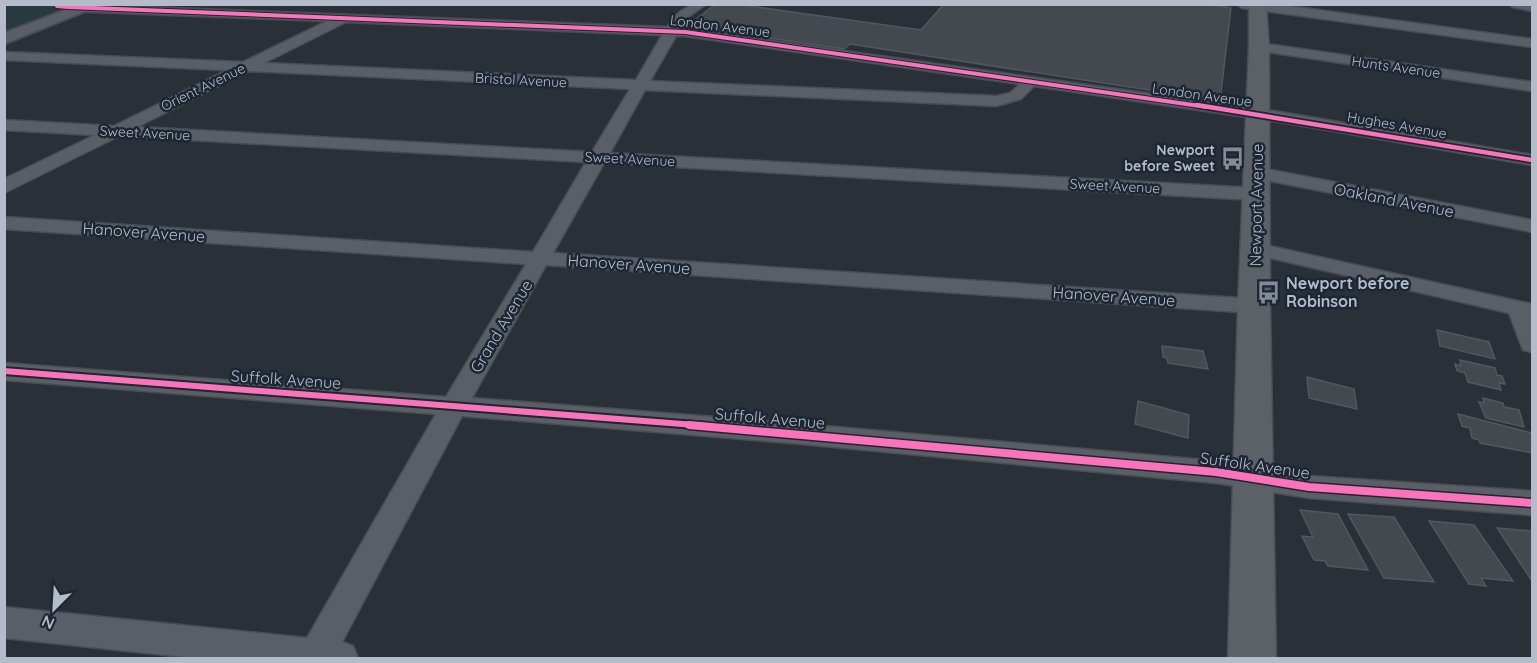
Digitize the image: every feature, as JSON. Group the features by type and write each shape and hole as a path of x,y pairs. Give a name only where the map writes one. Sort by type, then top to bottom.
{"main road":[{"name":"Newport Avenue","path":"1252,5 1259,47 1254,306 1252,658"}],"street":[{"name":"Orient Avenue","path":"4,187 371,4"},
{"name":"Grand Avenue","path":"324,658 454,406 679,18 700,4"},
{"path":"1516,4 1533,7"},
{"path":"1252,5 1533,43"},
{"name":"London Avenue","path":"82,6 672,31 1257,115"},
{"path":"4,31 82,6"},
{"path":"4,39 82,6"},
{"name":"Hunts Avenue","path":"1259,47 1533,87"},
{"name":"Bristol Avenue","path":"4,56 996,100 1010,100 1019,95 1030,81"},
{"name":"Hughes Avenue","path":"1257,115 1533,160"},
{"name":"Sweet Avenue","path":"4,125 598,158 1256,183"},
{"name":"Oakland Avenue","path":"1256,183 1533,226"},
{"name":"Hanover Avenue","path":"4,223 1254,306"},
{"path":"1256,249 1526,309 1533,344"},
{"name":"Suffolk Avenue","path":"4,370 803,434 1216,472 1253,480 1309,487 1533,503"},
{"path":"4,622 324,658"}],"green space":[{"path":"5,5 76,5 5,31"}],"building":[{"path":"716,4 736,4 921,30 944,4 1206,4 1231,8 1220,101 850,44 844,49 687,26"},
{"path":"1437,330 1489,342 1495,359 1440,346"},
{"path":"1162,346 1203,351 1208,369 1168,363 1167,358 1163,357"},
{"path":"1460,360 1495,368 1497,375 1502,376 1505,384 1499,383 1501,390 1468,382 1465,373 1457,371 1455,364 1461,366"},
{"path":"1307,377 1354,389 1357,409 1309,398"},
{"path":"1483,398 1503,403 1504,407 1519,410 1524,427 1486,418 1479,402 1484,403"},
{"path":"1138,401 1189,415 1188,438 1135,424"},
{"path":"1458,414 1532,433 1532,453 1480,443 1479,440 1472,438 1470,428 1462,426"},
{"path":"1300,510 1338,514 1368,570 1328,566 1325,561 1314,560 1302,536 1313,537"},
{"path":"1348,514 1394,517 1434,582 1384,578"},
{"path":"1429,521 1474,525 1513,581 1481,578 1486,586 1469,584"},
{"path":"1497,528 1532,531 1532,581"}],"cycle path":[{"path":"58,4 57,6 68,7 685,32 1280,117 1532,160"},
{"path":"4,371 791,433 1216,472 1309,487 1532,503"}],"place":[{"name":"Newport before Sweet","path":"1233,158"},
{"name":"Newport before Robinson","path":"1268,292"}]}
